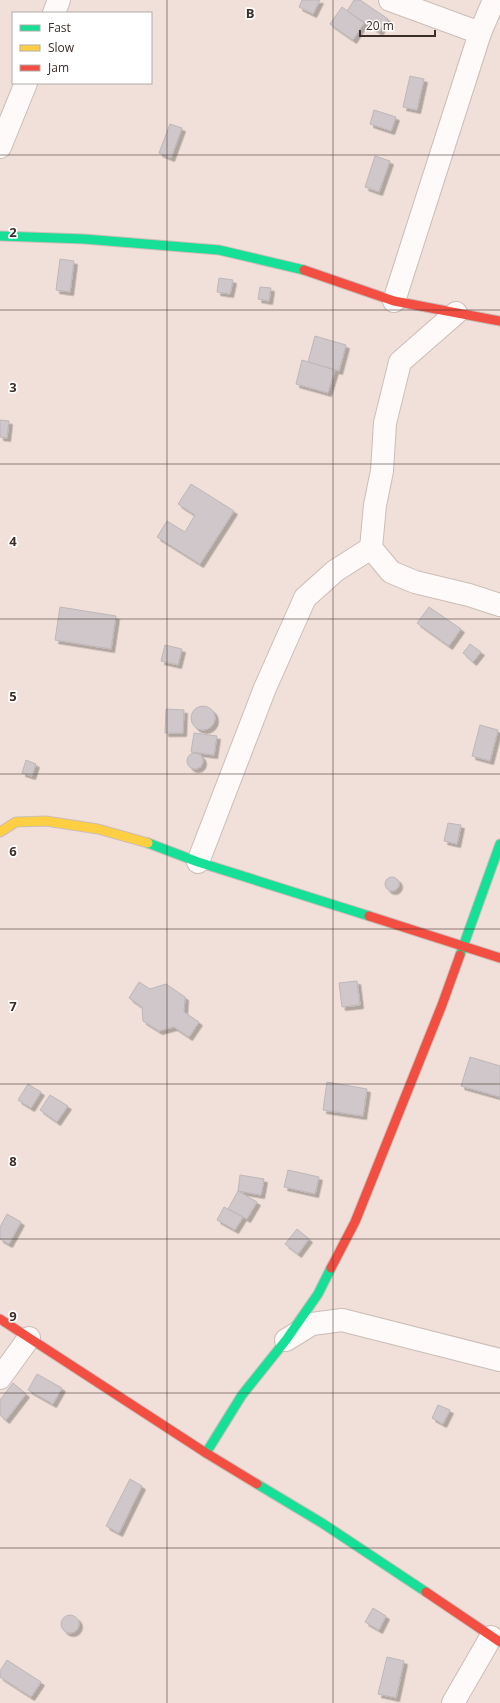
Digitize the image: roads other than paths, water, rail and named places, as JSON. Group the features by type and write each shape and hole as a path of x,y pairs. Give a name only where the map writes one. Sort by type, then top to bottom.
{"street":[{"path":"54,12 59,0"},
{"path":"390,0 480,33"},
{"path":"394,301 480,33 494,0"},
{"path":"0,147 26,84"},
{"path":"0,236 84,239 219,250 295,267 394,301 456,314 500,321"},
{"path":"456,314 400,362 385,423 382,471 375,505 371,548 391,572 415,582 500,605"},
{"path":"198,862 265,688 305,598 335,571 371,548"},
{"path":"0,832 16,822 46,821 98,829 155,845 198,862 322,900 500,958"},
{"path":"206,1453 242,1395 286,1340 318,1294 355,1222 464,947 500,844"},
{"path":"0,1319 206,1453 322,1523 495,1640 453,1703"},
{"path":"286,1340 312,1324 342,1320 500,1360"},
{"path":"0,1378 29,1338"}]}
